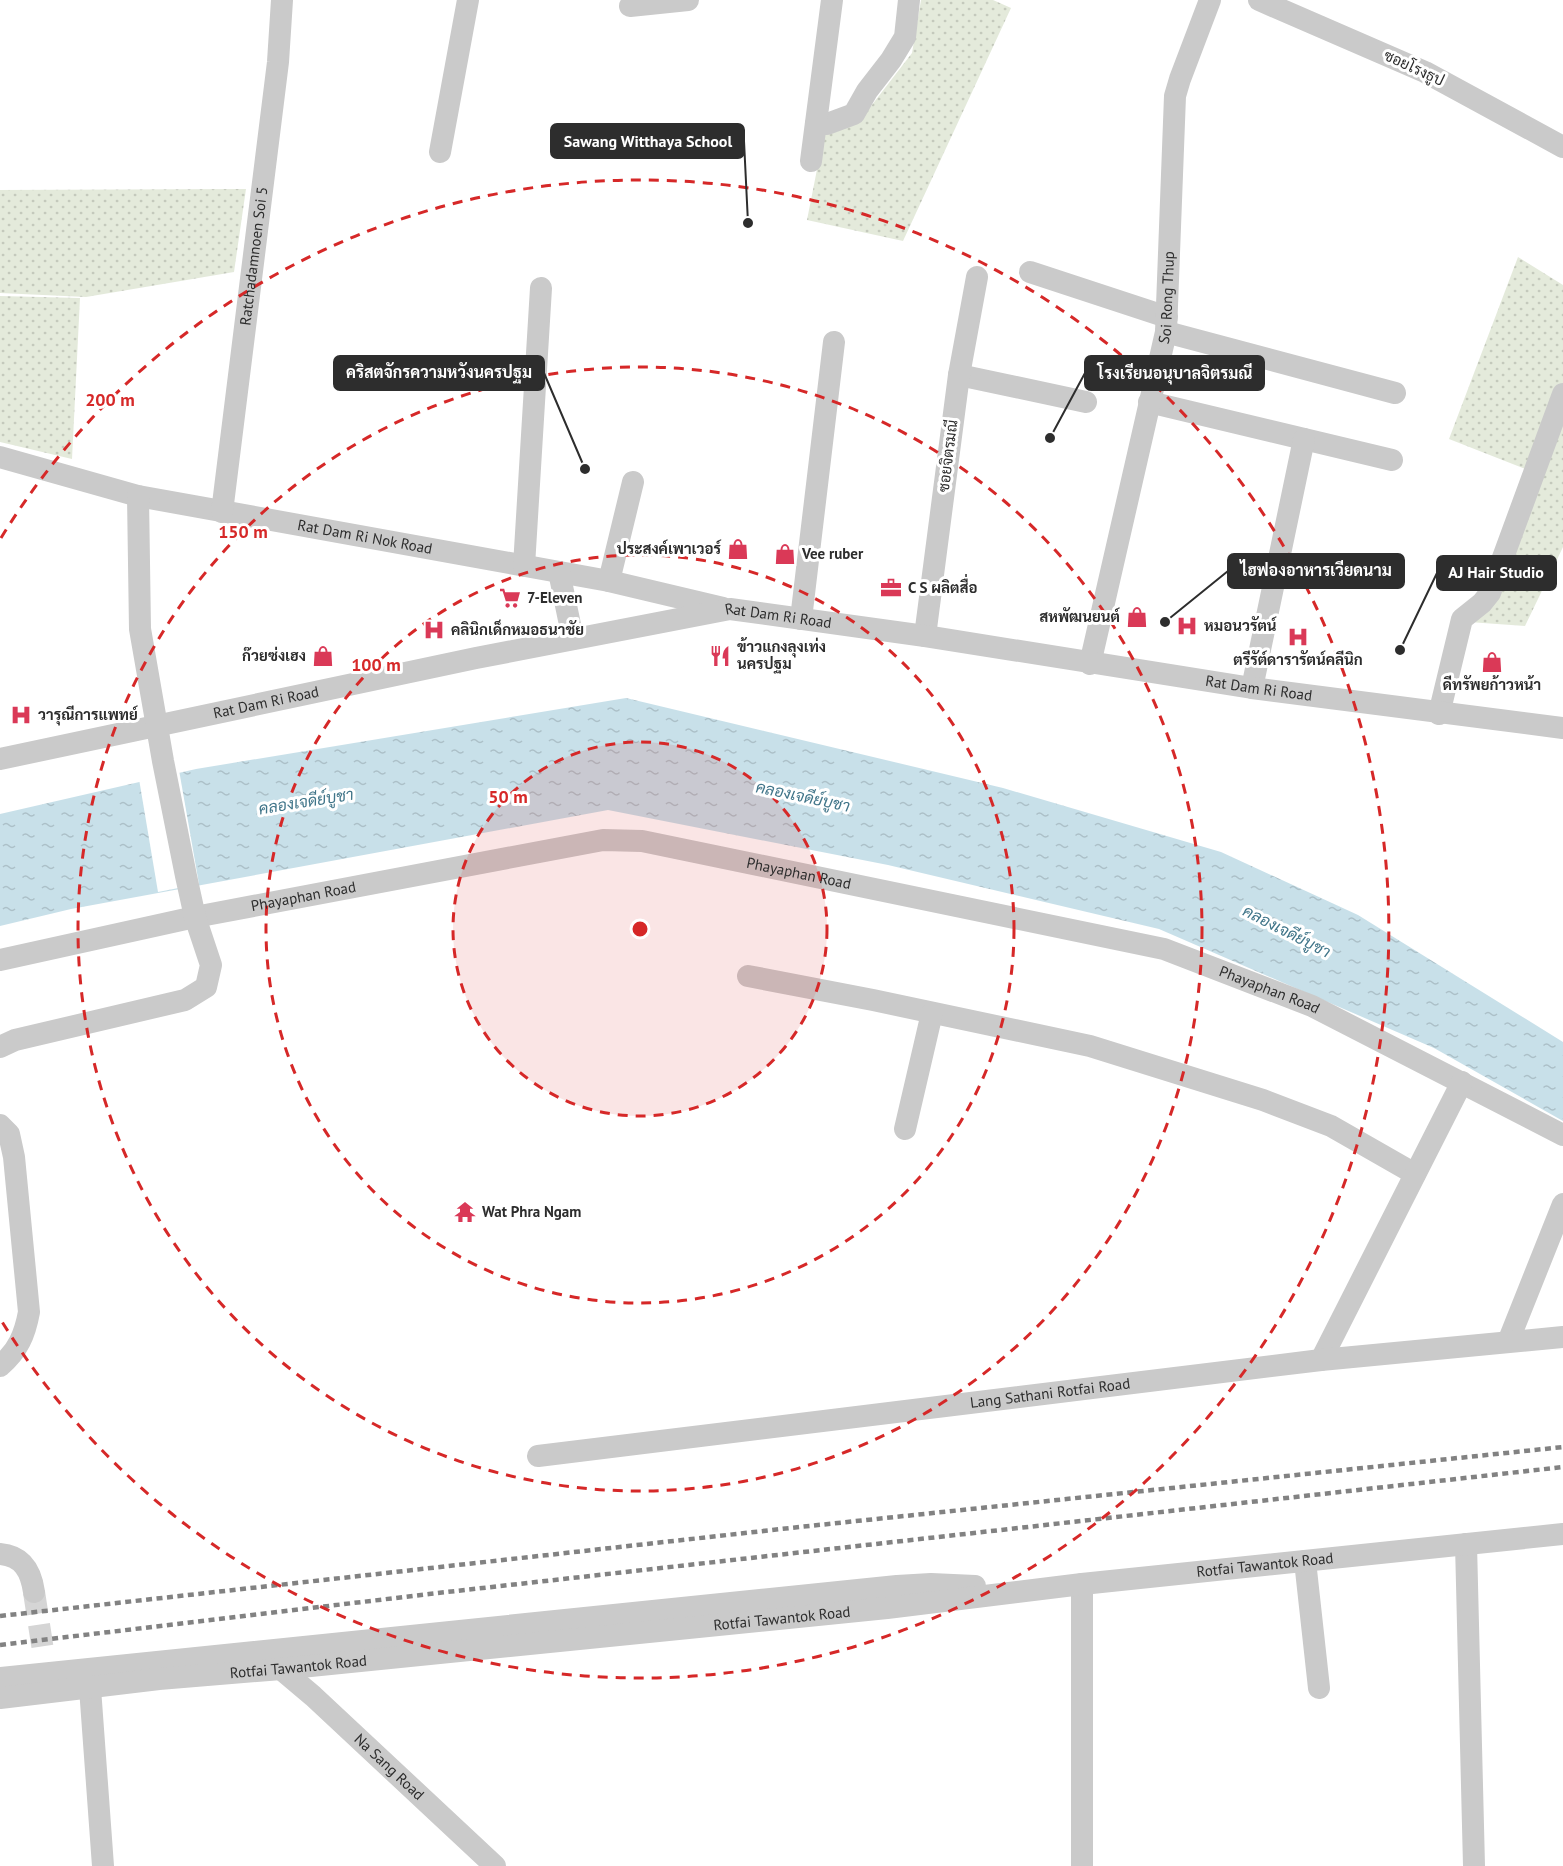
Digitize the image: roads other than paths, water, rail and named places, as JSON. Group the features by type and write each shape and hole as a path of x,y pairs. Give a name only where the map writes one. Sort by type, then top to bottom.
{"street":[{"name":"Ratchadamnoen Soi 5","path":"222,512 277,74 282,0"},
{"path":"440,152 468,0"},
{"path":"630,6 688,0"},
{"path":"811,160 832,0"},
{"path":"816,124 827,124 854,114 867,91 905,37 909,0"},
{"name":"Soi Rong Thup","path":"1090,664 1167,324 1174,107 1180,79 1210,0"},
{"name":"ซอยโรงธูป","path":"1259,0 1425,72 1563,147"},
{"path":"1030,272 1167,324 1395,393"},
{"name":"ซอยจิตรมณี","path":"925,636 959,375 977,277"},
{"path":"524,566 541,288"},
{"path":"801,619 834,342"},
{"path":"959,375 1086,402"},
{"path":"1439,714 1462,619 1482,603 1490,593 1563,394"},
{"path":"1149,402 1392,460"},
{"path":"1252,688 1304,439"},
{"name":"Rat Dam Ri Nok Road","path":"0,457 138,496 609,581 730,609"},
{"path":"609,581 633,482"},
{"path":"0,1047 15,1040 185,1000 206,987 211,965 195,917 186,876 140,628 138,496"},
{"path":"559,572 573,639"},
{"name":"Rat Dam Ri Road","path":"0,759 476,658 730,609 925,636 1252,688 1439,714 1563,728"},
{"name":"Phayaphan Road","path":"0,960 195,917 603,840 642,841 1164,949 1312,1006 1563,1135"},
{"path":"748,976 1090,1046 1263,1100 1331,1125 1415,1174"},
{"path":"905,1129 932,1013"},
{"path":"1321,1360 1462,1082"},
{"path":"0,1125 9,1134 14,1156 29,1312 19,1345 0,1366"},
{"path":"1508,1342 1563,1204"},
{"name":"Lang Sathani Rotfai Road","path":"538,1456 1321,1360 1563,1337"},
{"name":"Rotfai Tawantok Road","path":"0,1698 159,1679 887,1608 1082,1584 1563,1534"},
{"path":"1466,1544 1474,1866"},
{"path":"0,1554 13,1555 25,1565 33,1583 34,1592"},
{"path":"1305,1561 1319,1688"},
{"path":"0,1678 45,1665 897,1586 931,1584 1037,1590"},
{"path":"1082,1584 1082,1866"},
{"name":"Na Sang Road","path":"280,1669 322,1704 495,1866"},
{"path":"90,1688 103,1866"}],"water":[{"name":"คลองเจดีย์บูชา","path":"626,698 1003,788 1221,852 1358,915 1563,1042 1563,1121 1434,1048 1159,929 888,865 608,810 71,909 0,926 0,814 196,769"}],"tunnel":[{"path":"34,1592 44,1657"}],"railway":[{"path":"0,1616 790,1528 1563,1447"},
{"path":"0,1645 429,1594 1563,1467"}],"place":[{"name":"Sawang Witthaya School","path":"748,223"},
{"name":"โรงเรียนอนุบาลจิตรมณี","path":"1050,438"},
{"name":"คริสตจักรความหวังนครปฐม","path":"585,469"},
{"name":"ประสงค์เพาเวอร์","path":"738,549"},
{"name":"Vee ruber","path":"785,554"},
{"name":"C S ผลิตสื่อ","path":"891,588"},
{"name":"7-Eleven","path":"510,598"},
{"name":"สหพัฒนยนต์","path":"1137,617"},
{"name":"ไฮฟองอาหารเวียดนาม","path":"1165,622"},
{"name":"หมอนวรัตน์","path":"1187,626"},
{"name":"คลินิกเด็กหมอธนาชัย","path":"434,630"},
{"name":"ตรีรัต์ดารารัตน์คลีนิก","path":"1298,637"},
{"name":"AJ Hair Studio","path":"1400,650"},
{"name":"ก๊วยซ่งเฮง","path":"323,656"},
{"name":"ข้าวแกงลุงเท่ง นครปฐม","path":"720,656"},
{"name":"ดีทรัพยก้าวหน้า","path":"1492,662"},
{"name":"วารุณีการแพทย์","path":"21,715"},
{"name":"Wat Phra Ngam","path":"465,1212"}]}
